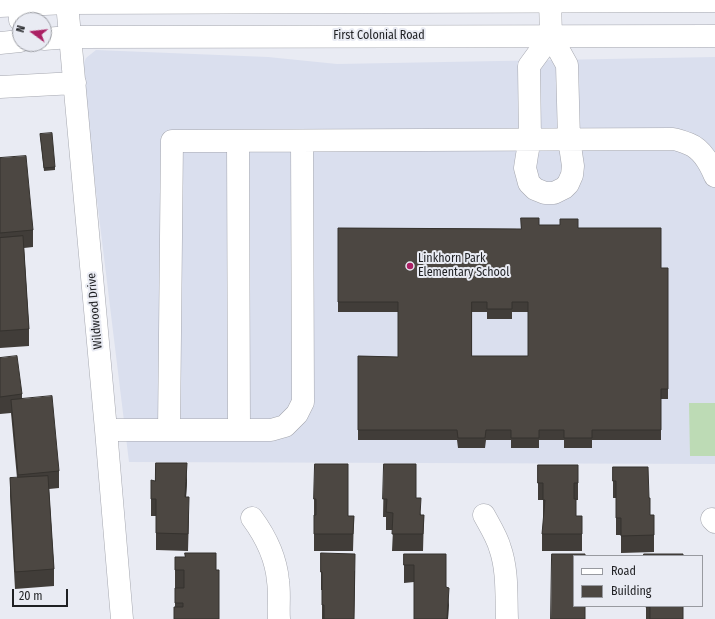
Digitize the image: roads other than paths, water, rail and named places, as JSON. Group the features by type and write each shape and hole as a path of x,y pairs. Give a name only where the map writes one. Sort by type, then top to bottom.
{"main road":[{"path":"15,8 67,3 226,1 715,1"},
{"path":"550,1 551,36 567,65 569,139 573,166 572,175 568,184 564,188 554,193 545,193 536,189 529,183 525,168 530,140 529,66 551,36"},
{"name":"Wildwood Drive","path":"67,3 122,619"},
{"name":"First Colonial Road","path":"52,38 70,37 715,36"},
{"path":"0,43 12,42"},
{"path":"0,87 75,83"},
{"path":"169,430 172,142 674,139 691,144 702,154 712,168 715,176"},
{"path":"238,141 239,430"},
{"path":"106,430 271,430 285,426 297,414 303,402 302,141"},
{"path":"484,515 491,527 500,549 505,572 507,619"},
{"path":"252,518 268,544 274,560 278,582 278,619"}],"place":[{"name":"Linkhorn Park Elementary School","path":"410,266"}]}
